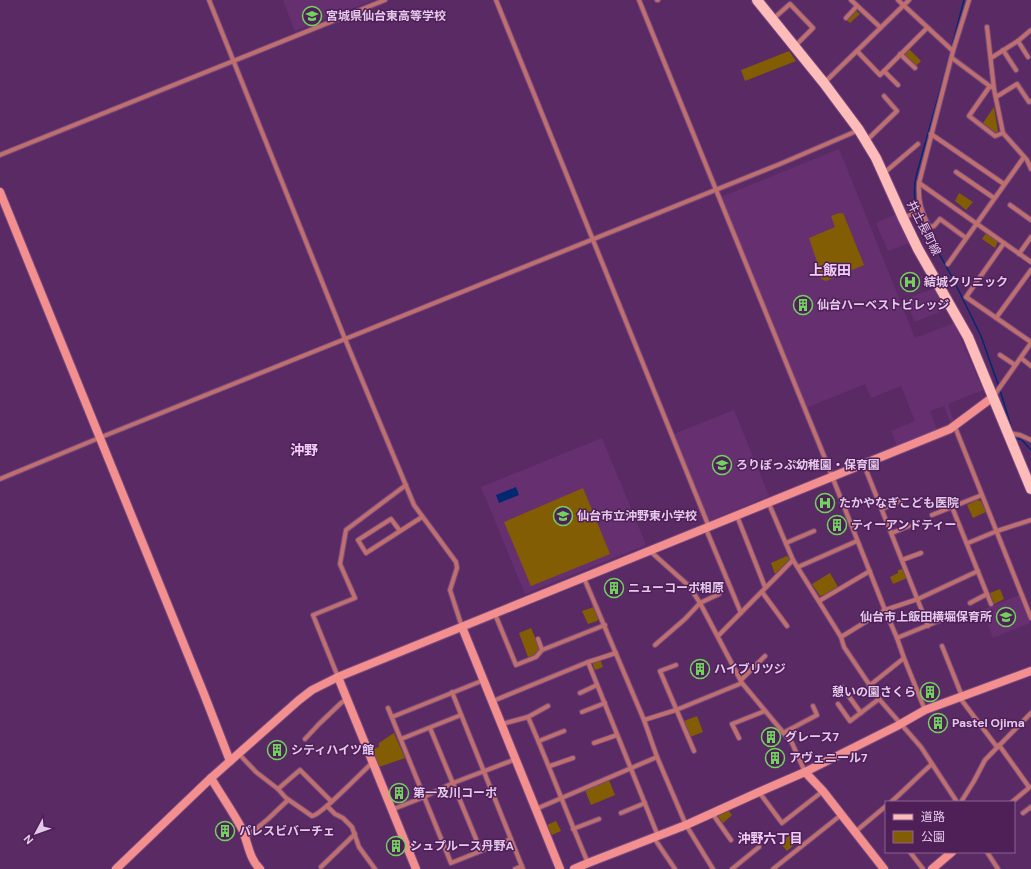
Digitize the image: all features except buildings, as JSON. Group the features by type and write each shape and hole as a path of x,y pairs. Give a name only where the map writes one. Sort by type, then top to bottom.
{"main road":[{"name":"井土長町線","path":"757,0 824,83 859,130 884,173 918,249 968,337 996,393 1008,432 1031,489"}],"street":[{"path":"209,0 345,339 414,505 456,562 457,568 450,590 462,627 560,869"},
{"path":"0,155 385,0"},
{"path":"496,0 741,613"},
{"path":"639,0 925,710"},
{"path":"851,0 880,27"},
{"path":"898,0 951,50"},
{"path":"824,83 909,0"},
{"path":"966,238 940,219 934,226 929,227 918,211 919,183 952,58 951,50 969,0"},
{"path":"773,20 790,4 813,28 794,46"},
{"path":"846,18 857,6"},
{"path":"987,27 994,89 1003,133 1027,160 1031,169"},
{"path":"857,51 880,75 927,28"},
{"path":"990,58 1018,41 1031,30"},
{"path":"1018,41 1028,57"},
{"path":"1003,50 1016,70"},
{"path":"900,54 915,68"},
{"path":"952,58 994,89"},
{"path":"884,71 898,85"},
{"path":"996,97 1017,84 1029,102 1031,101"},
{"path":"990,86 969,116 995,136 1003,133"},
{"path":"866,141 896,111 884,96"},
{"path":"0,479 780,164 859,130"},
{"path":"931,134 1004,184"},
{"path":"884,173 918,144"},
{"path":"948,264 1024,157"},
{"path":"956,172 994,198"},
{"path":"919,183 1031,262"},
{"path":"0,192 230,761"},
{"path":"1010,205 1031,220"},
{"path":"903,218 918,211"},
{"path":"1019,254 1031,237"},
{"path":"116,869 211,778 312,690 338,677 769,504 954,427 996,393 1031,343 966,296 1004,243"},
{"path":"996,318 1031,270"},
{"path":"1000,354 1016,365"},
{"path":"1021,358 1031,366"},
{"path":"954,427 1031,618"},
{"path":"1008,432 1018,434 1031,440"},
{"path":"864,465 928,626"},
{"path":"406,485 346,530 340,564 355,598 313,615 416,869"},
{"path":"932,515 982,495"},
{"path":"882,509 902,500"},
{"path":"769,504 793,560 841,637 844,647 869,686 921,748 956,801"},
{"path":"952,507 992,604"},
{"path":"737,516 766,587"},
{"path":"400,531 392,519 358,540 366,553 422,517"},
{"path":"968,543 997,531 1031,520"},
{"path":"892,533 909,526"},
{"path":"786,543 814,531"},
{"path":"798,567 857,542"},
{"path":"649,551 689,586 718,636 741,682 792,743 805,772 823,791 884,869"},
{"path":"902,560 921,553"},
{"path":"718,636 793,560"},
{"path":"841,637 885,610 918,599 978,570"},
{"path":"819,601 870,571"},
{"path":"584,578 605,625 644,720 657,757 686,825 713,869"},
{"path":"762,592 787,626"},
{"path":"655,645 685,619 700,603 719,594"},
{"path":"970,603 987,594"},
{"path":"495,614 516,665 536,657 542,650 605,625"},
{"path":"897,638 948,617"},
{"path":"538,639 542,650"},
{"path":"942,646 961,697 1030,787 1013,801"},
{"path":"493,701 588,662 616,653"},
{"path":"644,720 676,710 741,682 765,656"},
{"path":"869,686 904,658"},
{"path":"588,662 645,803 656,837 675,869"},
{"path":"676,665 660,672 694,751"},
{"path":"574,869 686,825 805,772 925,710 1031,671"},
{"path":"392,717 484,680"},
{"path":"580,693 597,685"},
{"path":"842,688 861,713"},
{"path":"452,692 523,867 515,869"},
{"path":"305,739 341,703 347,699"},
{"path":"838,704 850,721 879,699"},
{"path":"582,712 605,703"},
{"path":"501,724 528,717 548,706"},
{"path":"783,733 817,715 813,706"},
{"path":"388,708 451,863 511,839"},
{"path":"738,738 732,724 765,711"},
{"path":"962,801 985,760 1031,713"},
{"path":"401,739 461,715"},
{"path":"528,717 550,766 573,829 588,863"},
{"path":"430,728 481,851"},
{"path":"539,741 564,731"},
{"path":"594,744 617,735"},
{"path":"238,754 256,772 278,789 288,800 312,816 315,816 327,806 372,763"},
{"path":"536,809 657,757"},
{"path":"550,766 572,758"},
{"path":"391,810 424,797 453,783 516,759"},
{"path":"892,801 903,792 918,775 932,764"},
{"path":"278,789 300,770 331,801"},
{"path":"211,778 243,831 249,851 260,869"},
{"path":"759,792 782,823 823,791"},
{"path":"245,838 288,800"},
{"path":"621,813 645,803"},
{"path":"327,806 335,814 350,824 359,847 375,869"},
{"path":"855,832 885,807"},
{"path":"1023,813 1031,807"},
{"path":"712,813 731,840"},
{"path":"773,869 842,815"},
{"path":"573,829 599,819"},
{"path":"321,867 355,834"},
{"path":"732,869 759,847"},
{"path":"911,853 923,869"},
{"path":"932,869 951,853"},
{"path":"987,853 998,869"}],"shaded area":[{"name":"宮城県仙台東高等学校","path":"283,0 373,0 295,31"},
{"name":"仙台ハーベストビレッジ","path":"839,149 915,338 954,323 983,390 948,404 954,422 951,424 944,406 930,411 937,430 897,446 891,431 915,421 901,386 871,398 865,384 806,408 721,197"},
{"path":"896,214 910,243 888,251 876,223"},
{"path":"935,288 947,309 915,322 905,299"},
{"name":"ろりぽっぷ幼稚園・保育園","path":"734,410 769,496 709,521 674,434"},
{"name":"仙台市立沖野東小学校","path":"602,438 646,545 525,594 481,487"},
{"name":"仙台市上飯田横堀保育所","path":"1019,595 1030,623 993,638 982,610"}],"green space":[{"path":"855,10 860,14 850,23 846,20"},
{"path":"909,49 921,61 915,67 903,55"},
{"path":"789,51 796,61 745,81 741,70"},
{"path":"994,107 998,131 995,133 983,123"},
{"path":"959,193 973,202 966,210 955,201"},
{"path":"842,212 839,214 843,213 864,265 826,281 821,279 816,267 817,262 809,238 835,227 831,216"},
{"path":"986,233 998,241 995,248 982,239"},
{"path":"583,488 610,554 531,586 504,522"},
{"path":"977,500 981,501 986,512 973,518 967,505"},
{"path":"787,556 790,559 775,574 771,563"},
{"path":"903,569 907,578 893,584 890,577 898,573 898,570"},
{"path":"830,573 838,587 825,595 820,596 812,584"},
{"path":"1000,589 1004,599 994,604 990,593"},
{"path":"594,607 599,617 597,621 588,624 582,611"},
{"path":"531,628 540,649 535,655 528,657 519,633"},
{"path":"600,659 603,667 595,670 592,662"},
{"path":"697,716 703,732 690,737 684,721"},
{"path":"394,733 405,758 379,767 371,750 379,747 379,743"},
{"path":"609,780 615,795 591,805 585,790"},
{"path":"728,810 732,815 723,823 718,816 719,813"},
{"path":"556,821 561,831 552,835 547,825"},
{"path":"797,834 801,839 787,851 780,843 790,835 792,837"}],"water":[{"path":"516,487 519,495 499,503 496,495"}],"waterway":[{"path":"964,0 917,173 915,185 916,208 920,219 952,277 981,336 999,387"},
{"path":"1000,390 1013,433"},
{"path":"1015,438 1022,440 1031,450"}],"place":[{"name":"宮城県仙台東高等学校","path":"312,16"},
{"name":"結城クリニック","path":"910,282"},
{"name":"仙台ハーベストビレッジ","path":"803,305"},
{"name":"ろりぽっぷ幼稚園・保育園","path":"722,465"},
{"name":"たかやなぎこども医院","path":"825,503"},
{"name":"仙台市立沖野東小学校","path":"563,516"},
{"name":"ティーアンドティー","path":"837,525"},
{"name":"ニューコーポ相原","path":"614,588"},
{"name":"仙台市上飯田横堀保育所","path":"1006,617"},
{"name":"ハイブリツジ","path":"700,669"},
{"name":"憩いの園さくら","path":"930,692"},
{"name":"Pastel Ojima","path":"938,723"},
{"name":"グレース7","path":"771,737"},
{"name":"シティハイツ館","path":"277,750"},
{"name":"アヴェニール7","path":"775,758"},
{"name":"第一及川コーポ","path":"399,793"},
{"name":"パレスビバーチェ","path":"225,831"},
{"name":"シュプルース丹野A","path":"396,846"}],"district":[{"name":"上飯田","path":"830,270"},
{"name":"沖野","path":"304,450"},
{"name":"沖野六丁目","path":"770,838"}]}
